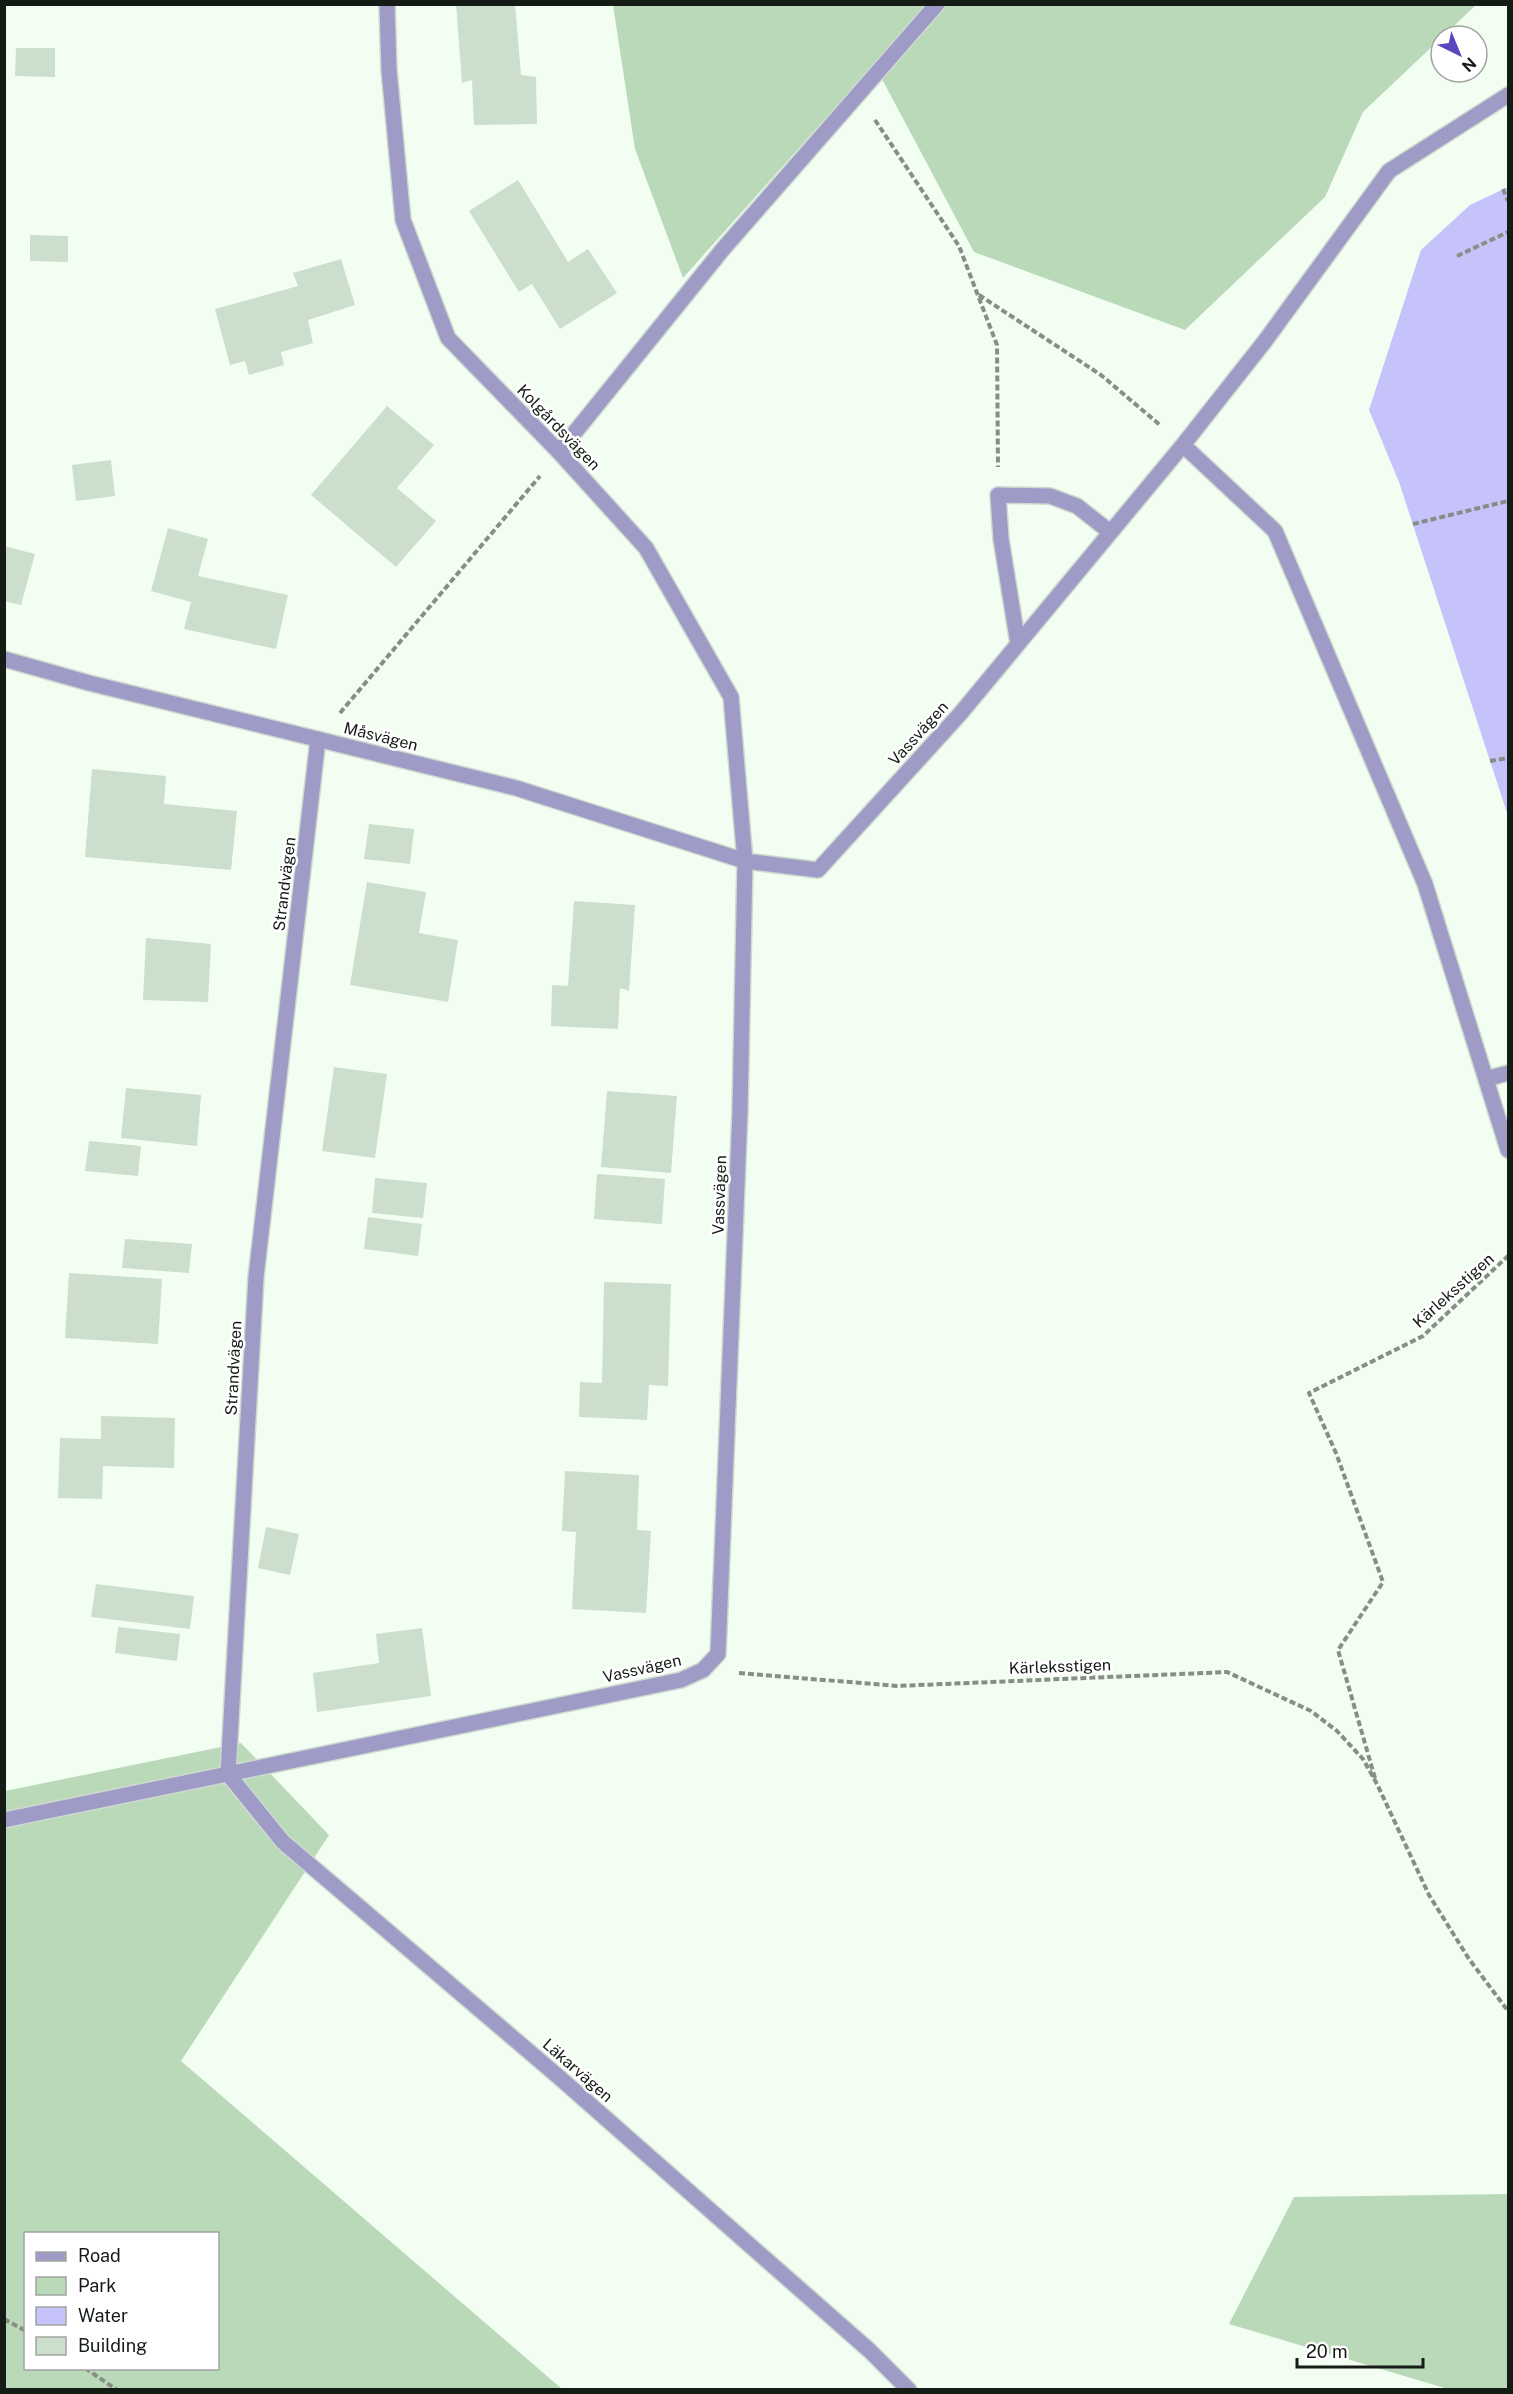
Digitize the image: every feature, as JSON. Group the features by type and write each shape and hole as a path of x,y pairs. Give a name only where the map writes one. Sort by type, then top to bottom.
{"street":[{"name":"Kolgårdsvägen","path":"387,4 389,70 403,220 448,338 560,452 646,548 731,697 745,861"},
{"path":"560,452 723,249 937,4"},
{"name":"Vassvägen","path":"228,1774 681,1680 703,1670 718,1654 740,1111 745,861 818,870 960,714 1183,445 1265,341 1389,171 1509,95"},
{"path":"1183,445 1275,531 1425,884 1509,1150"},
{"path":"1018,644 1001,539 998,495 1050,496 1077,506 1110,532"},
{"name":"Måsvägen","path":"4,659 89,683 516,788 745,861"},
{"name":"Strandvägen","path":"228,1774 256,1277 318,739"},
{"path":"1486,1079 1509,1073"},
{"path":"4,1820 228,1774"},
{"name":"Läkarvägen","path":"228,1774 283,1842 560,2078 870,2351 909,2390"}],"path":[{"path":"858,95 959,246 998,345 998,495"},
{"path":"1503,189 1509,201"},
{"path":"1457,256 1509,232"},
{"path":"978,295 1101,375 1183,445"},
{"path":"318,739 560,452"},
{"path":"1413,524 1509,501"},
{"path":"1490,761 1509,758"},
{"name":"Kärleksstigen","path":"1377,1784 1338,1650 1383,1582 1336,1453 1309,1393 1423,1336 1509,1256"},
{"name":"Kärleksstigen","path":"703,1670 897,1686 1227,1672 1311,1711 1337,1731 1363,1759 1429,1895 1469,1959 1509,2011"},
{"path":"4,2319 24,2330"},
{"path":"88,2370 117,2390"}],"green space":[{"path":"613,5 1476,5 1456,24 1429,24 1429,50 1363,112 1325,197 1185,330 974,252 874,64 683,278 635,149"},
{"path":"241,1743 329,1835 181,2061 562,2389 5,2390 5,1791"},
{"path":"1508,2194 1508,2389 1448,2389 1229,2324 1294,2197"}],"water":[{"path":"1508,187 1508,816 1399,482 1369,410 1421,250 1470,205"}],"building":[{"path":"456,4 515,4 521,75 536,77 537,124 474,125 472,80 462,83"},
{"path":"16,48 55,48 55,77 15,76"},
{"path":"518,180 568,262 588,249 617,293 560,329 532,284 519,292 469,211"},
{"path":"30,235 68,236 68,262 30,261"},
{"path":"341,259 355,305 308,320 313,343 281,352 284,365 249,375 245,361 230,365 215,309 298,286 293,273"},
{"path":"387,406 434,445 397,488 436,521 396,567 311,495"},
{"path":"111,460 115,496 76,501 72,465"},
{"path":"168,528 208,539 198,576 288,595 276,649 184,629 191,602 151,591"},
{"path":"4,546 35,554 21,605 4,601"},
{"path":"92,769 166,776 164,804 237,811 231,870 85,857"},
{"path":"369,824 414,829 410,864 364,859"},
{"path":"367,882 426,892 419,933 458,940 448,1002 350,985"},
{"path":"574,901 635,905 629,991 620,988 618,1029 551,1026 552,985 568,986"},
{"path":"146,938 211,944 208,1002 143,1000"},
{"path":"334,1067 387,1074 375,1158 322,1151"},
{"path":"126,1088 201,1095 197,1146 121,1138"},
{"path":"607,1091 677,1096 671,1173 601,1167"},
{"path":"89,1141 141,1146 138,1176 85,1171"},
{"path":"597,1174 665,1179 662,1224 594,1219"},
{"path":"375,1178 427,1183 423,1218 372,1213"},
{"path":"368,1217 422,1224 418,1256 364,1249"},
{"path":"125,1239 192,1244 189,1273 122,1268"},
{"path":"69,1273 162,1279 158,1344 65,1338"},
{"path":"604,1282 671,1284 668,1386 649,1385 647,1420 579,1417 580,1382 602,1383"},
{"path":"101,1416 175,1418 174,1468 103,1466 102,1499 58,1498 60,1438 101,1439"},
{"path":"565,1471 639,1475 637,1530 651,1531 646,1613 572,1609 576,1532 562,1531"},
{"path":"266,1527 299,1534 290,1575 258,1568"},
{"path":"96,1584 194,1596 190,1629 91,1617"},
{"path":"118,1627 180,1634 177,1661 115,1653"},
{"path":"422,1628 431,1696 317,1712 313,1673 379,1663 376,1634"}]}
